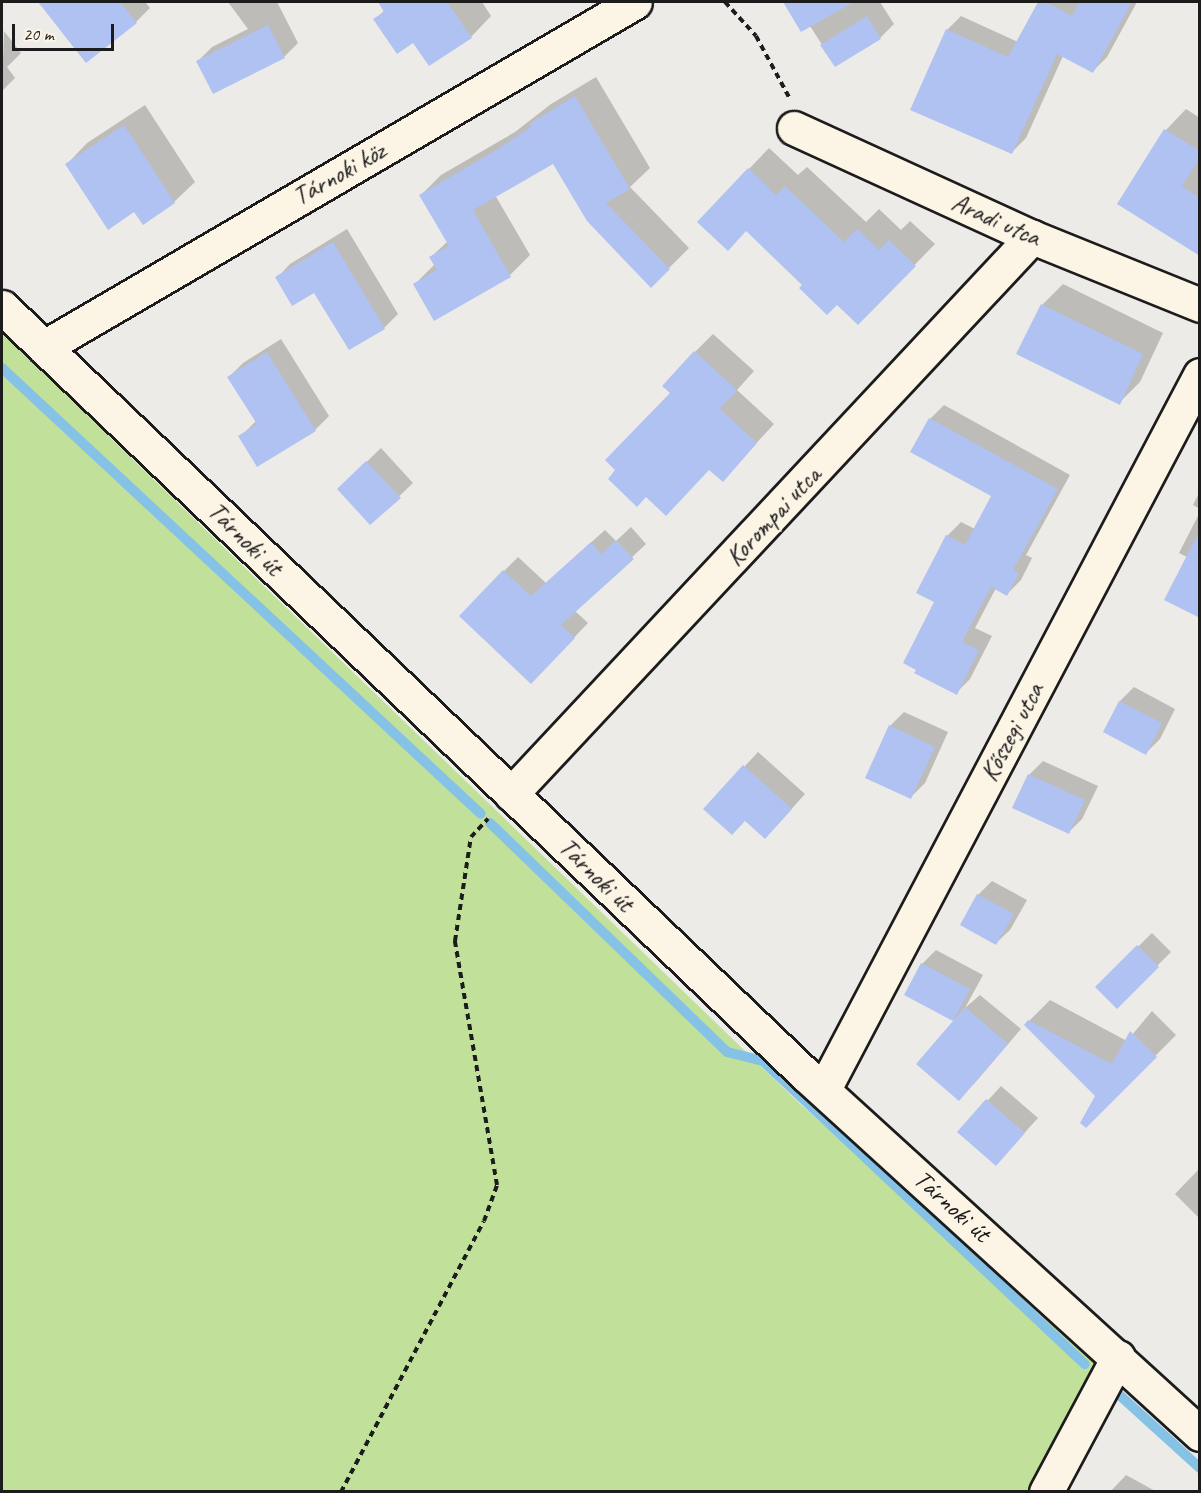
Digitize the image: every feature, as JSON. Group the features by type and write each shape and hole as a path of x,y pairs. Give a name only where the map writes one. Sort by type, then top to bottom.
{"street":[{"name":"Tárnoki köz","path":"44,347 635,2"},
{"name":"Aradi utca","path":"794,128 1032,237 1200,305"},
{"name":"Korompai utca","path":"512,794 1032,237"},
{"name":"Tárnoki út","path":"2,308 824,1089 1200,1434"},
{"name":"Kőszegi utca","path":"824,1089 1200,375"},
{"path":"1046,1491 1118,1357"}],"path":[{"path":"725,2 756,36 779,75 791,103 794,128"},
{"path":"341,1491 484,1221 497,1185 455,941 471,837 512,794"}],"green space":[{"path":"2,333 800,1104 1098,1366 1030,1491 2,1491"}],"building":[{"path":"38,2 120,2 137,23 86,63"},
{"path":"378,2 447,2 472,38 429,66 413,43 397,54 373,19 384,12"},
{"path":"783,2 854,2 801,32"},
{"path":"1038,2 1046,2 1072,16 1079,2 1132,2 1093,73 1057,54 1012,154 910,110 946,29 1008,57"},
{"path":"867,16 881,39 835,67 820,45"},
{"path":"268,25 285,58 213,94 196,61"},
{"path":"575,96 630,189 606,203 670,269 651,288 587,221 553,164 473,210 511,277 434,321 413,284 437,270 429,257 449,246 419,195 493,152 531,127 529,124"},
{"path":"124,125 175,203 143,225 134,212 108,230 65,164"},
{"path":"1164,129 1200,151 1200,158 1182,186 1200,198 1200,256 1117,204"},
{"path":"748,168 776,195 785,186 844,242 857,229 879,250 889,240 916,266 858,325 837,305 827,315 799,288 802,285 746,231 728,251 697,222"},
{"path":"333,242 385,329 349,350 314,293 292,306 275,277"},
{"path":"1041,304 1143,354 1120,405 1016,354"},
{"path":"694,351 737,390 720,409 757,443 723,482 709,470 666,516 646,497 637,507 608,479 615,470 605,460 670,393 662,386"},
{"path":"267,352 316,431 257,467 238,436 257,424 227,377"},
{"path":"929,418 1058,489 1013,570 1019,573 1007,596 991,587 962,642 979,650 957,695 914,673 916,670 903,663 934,602 916,593 946,535 965,545 991,496 910,452"},
{"path":"366,461 401,498 370,525 337,489"},
{"path":"1200,530 1200,618 1164,600"},
{"path":"616,540 634,559 561,625 575,638 531,684 459,616 503,570 531,596 591,542 601,554"},
{"path":"1119,701 1162,723 1146,755 1103,732"},
{"path":"889,725 935,747 911,799 865,778"},
{"path":"743,765 792,809 765,839 745,821 732,835 703,809"},
{"path":"1028,774 1085,800 1069,834 1012,808"},
{"path":"977,894 1014,914 996,945 960,925"},
{"path":"1137,945 1159,967 1117,1009 1095,987"},
{"path":"921,963 970,989 953,1021 904,995"},
{"path":"965,1007 1008,1044 959,1101 916,1064"},
{"path":"1028,1020 1112,1064 1130,1031 1157,1057 1086,1128 1080,1123 1095,1096 1024,1025"},
{"path":"986,1099 1025,1133 996,1166 957,1132"}],"waterway":[{"path":"2,368 481,814"},
{"path":"490,823 727,1052 763,1061 1085,1364"},
{"path":"1115,1391 1200,1468"}]}
